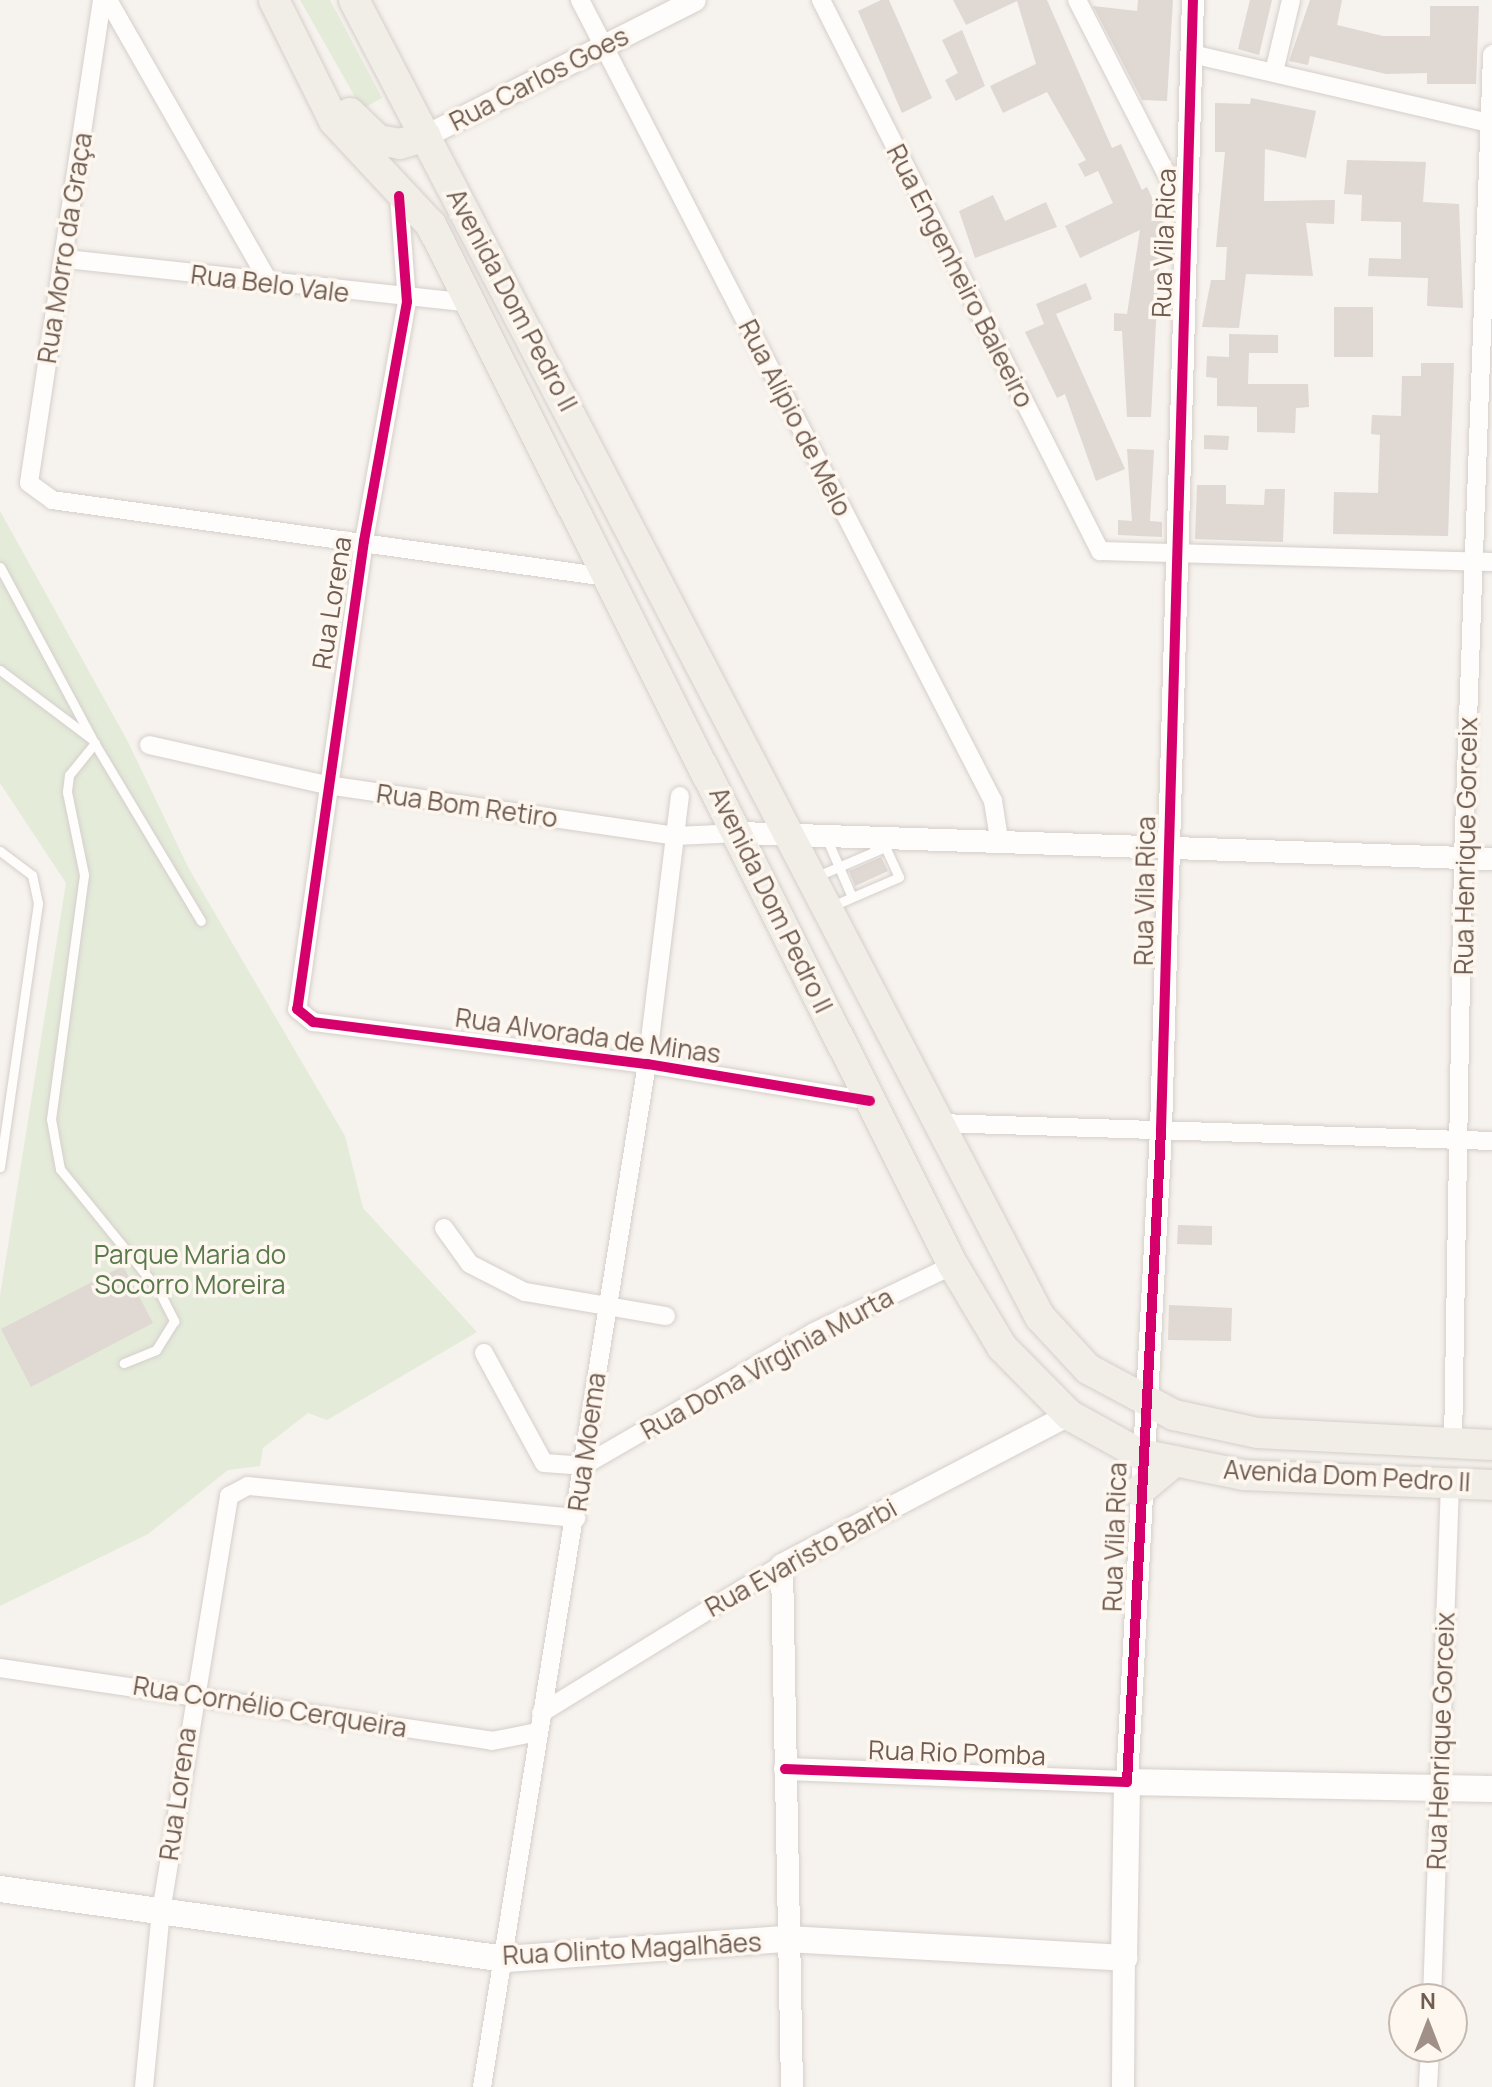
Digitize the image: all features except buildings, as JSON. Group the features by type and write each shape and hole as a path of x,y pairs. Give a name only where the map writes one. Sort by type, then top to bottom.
{"main road":[{"path":"276,0 338,101 370,132 400,144 426,136"},
{"name":"Avenida Dom Pedro II","path":"276,0 334,121 399,196 431,225 473,303 607,577 740,833 953,1265 1002,1347 1069,1415 1140,1454 1244,1475 1492,1485"},
{"name":"Avenida Dom Pedro II","path":"354,0 810,879 839,902 939,1123 1040,1317 1088,1369 1147,1405 1257,1433 1492,1445"},
{"path":"1139,1491 1175,1461"},
{"name":"Rua Rio Pomba","path":"1127,1782 1492,1789"},
{"name":"Rua Vila Rica","path":"1124,1958 1127,1782"},
{"name":"Rua Olinto Magalhães","path":"0,1889 506,1959 787,1939 1124,1958"}],"street":[{"name":"Rua Morro da Graça","path":"105,0 66,259 27,472 37,491 52,500 364,541"},
{"path":"105,0 270,284"},
{"name":"Rua Alípio de Melo","path":"580,0 993,801 999,839"},
{"name":"Rua Carlos Goes","path":"426,136 695,0"},
{"name":"Rua Engenheiro Baleeiro","path":"821,0 1100,551 1177,553"},
{"path":"1077,0 1187,214"},
{"name":"Rua Vila Rica","path":"1127,1782 1140,1454 1147,1405 1161,1130 1193,0"},
{"path":"1274,72 1291,0"},
{"path":"1192,54 1491,124"},
{"name":"Rua Henrique Gorceix","path":"1453,1445 1461,1140 1463,858 1484,562 1492,55"},
{"name":"Rua Lorena","path":"301,1017 296,1002 327,785 364,541 407,302 399,196"},
{"name":"Rua Belo Vale","path":"66,259 407,302 473,303"},
{"path":"364,541 607,577"},
{"path":"1177,553 1484,562"},
{"name":"Rua Bom Retiro","path":"149,745 327,785 675,836 740,833 883,842 999,839 1492,859"},
{"name":"Rua Moema","path":"482,2087 506,1959 538,1732 576,1518 647,1064 680,796"},
{"name":"Rua Alvorada de Minas","path":"301,1017 647,1064 870,1101"},
{"path":"939,1123 1492,1141"},
{"path":"444,1228 470,1264 525,1292 607,1309 666,1316"},
{"name":"Rua Dona Virgínia Murta","path":"583,1466 814,1332 953,1265"},
{"path":"484,1353 544,1463 583,1466"},
{"name":"Rua Evaristo Barbi","path":"541,1713 782,1565 1069,1415"},
{"name":"Rua Henrique Gorceix","path":"1433,1983 1450,1484"},
{"name":"Rua Lorena","path":"144,2087 161,1912 193,1693 226,1503 234,1490 248,1486 576,1518"},
{"path":"782,1565 792,2087"},
{"name":"Rua Cornélio Cerqueira","path":"0,1668 193,1693 492,1741 538,1732"},
{"name":"Rua Rio Pomba","path":"785,1769 1127,1782"},
{"name":"Rua Vila Rica","path":"1123,2087 1124,1958"},
{"path":"1428,2087 1429,2063"}],"lane":[{"path":"0,567 93,741 201,921"},
{"path":"0,670 93,741"},
{"path":"93,741 69,775 67,792 84,875 51,1119 60,1169 159,1291 174,1321 156,1350 123,1363"},
{"path":"810,879 838,867 883,842 899,877 839,902 838,867 826,837"},
{"path":"0,851 32,875 38,903 0,1167"}],"green space":[{"path":"300,0 330,0 382,98 362,109"},
{"name":"Parque Maria do Socorro Moreira","path":"0,511 127,740 189,869 345,1136 363,1208 477,1332 327,1420 308,1413 263,1448 260,1466 228,1470 148,1534 0,1606 0,1296 66,883 0,783"}],"cycle path":[{"path":"785,1769 1127,1782 1161,1130 1193,0"},
{"path":"399,196 407,302 364,541 297,1009 313,1022 647,1064 870,1101"}]}
